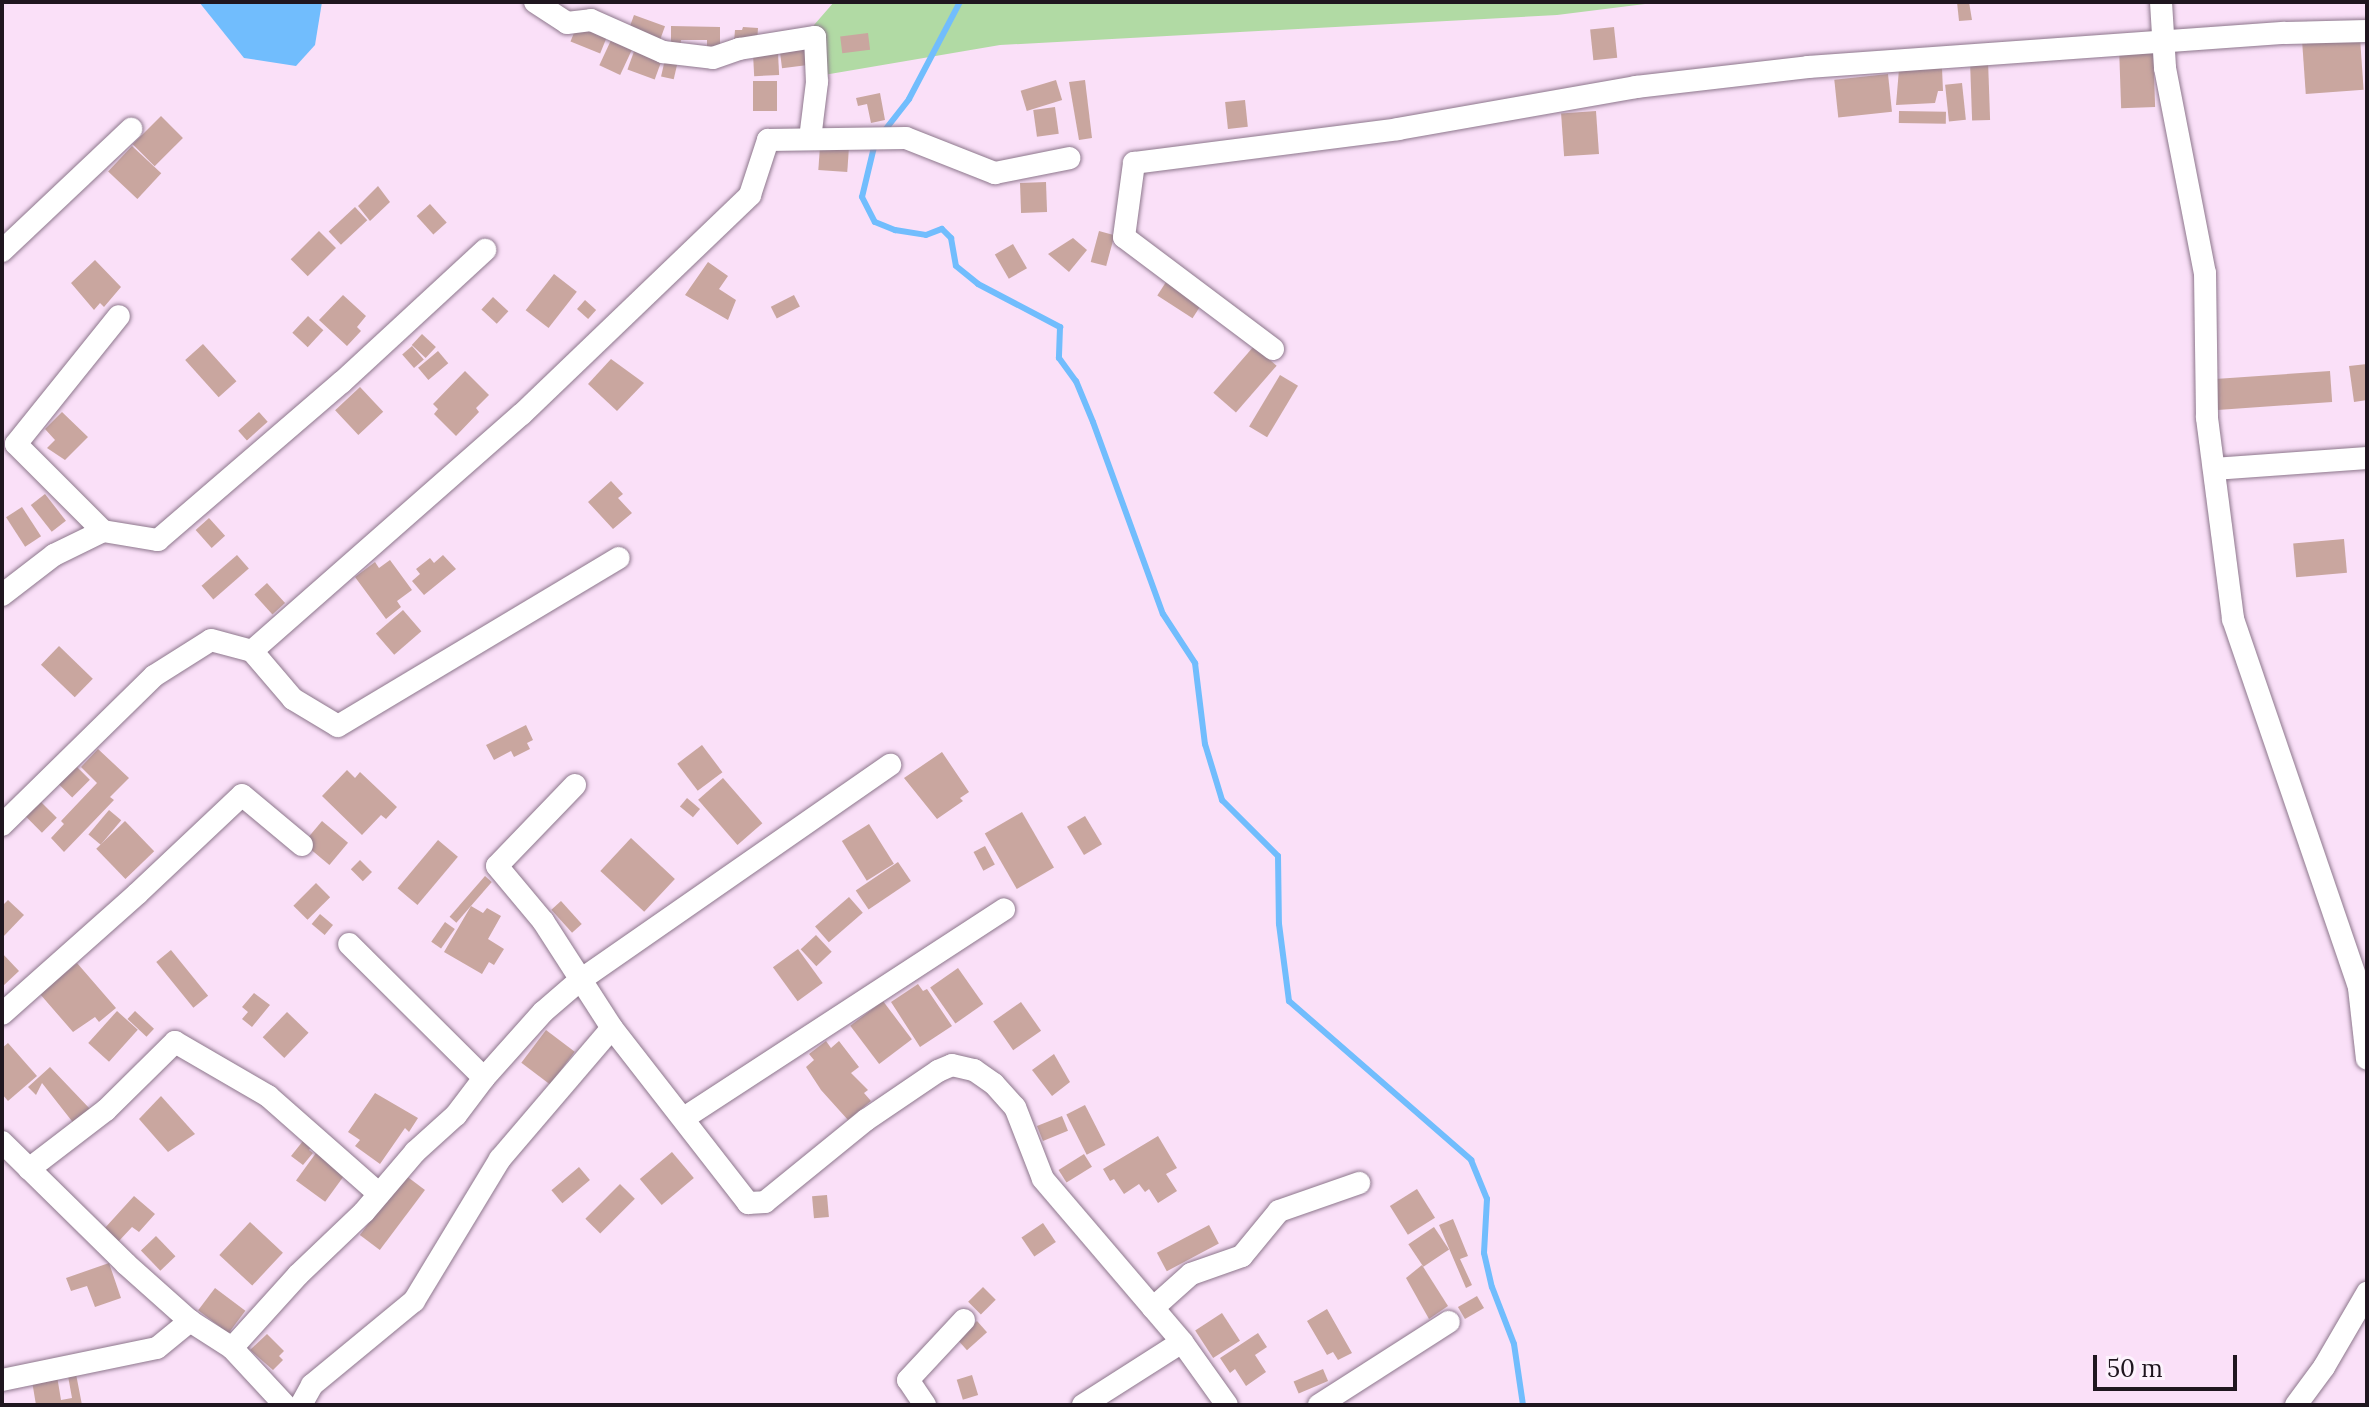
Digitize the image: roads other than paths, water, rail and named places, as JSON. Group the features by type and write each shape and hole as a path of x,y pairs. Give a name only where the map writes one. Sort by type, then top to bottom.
{"street":[{"path":"535,2 567,23 591,20 663,52 675,54 713,58 739,49 815,37 817,82 810,139"},
{"path":"2161,2 2163,42 2205,273 2207,418 2233,619 2359,988 2367,1059"},
{"path":"1273,349 1124,237 1134,163 1398,129 1636,87 1808,67 2367,31"},
{"path":"2,251 131,129"},
{"path":"252,651 522,414 750,195 768,140 906,138 995,173 1070,158"},
{"path":"119,316 9,439 103,531 158,540 342,382 485,250"},
{"path":"2214,469 2367,458"},
{"path":"2,595 54,555 103,531"},
{"path":"2,825 154,676 211,640 252,651 293,699 338,726 619,558"},
{"path":"232,1348 415,1152 456,1115 484,1078 543,1012 579,981 890,765"},
{"path":"575,785 497,866 543,921 612,1028 748,1203 756,1205 765,1202 866,1120 938,1071 952,1065 974,1070 994,1084 1015,1107 1043,1179 1182,1342 1227,1405"},
{"path":"2,1014 242,795 302,845"},
{"path":"684,1118 1004,909"},
{"path":"349,944 484,1078"},
{"path":"301,1405 312,1385 414,1301 500,1159 612,1028"},
{"path":"29,1169 106,1110 175,1042 268,1096 379,1194"},
{"path":"2,1142 190,1321 232,1348 285,1405"},
{"path":"1153,1308 1191,1274 1242,1256 1279,1211 1359,1183"},
{"path":"2296,1405 2324,1367 2367,1293"},
{"path":"925,1405 908,1380 964,1320"},
{"path":"2,1380 157,1348 190,1321"},
{"path":"1319,1405 1449,1322"},
{"path":"1083,1405 1182,1342"}],"water":[{"path":"199,2 322,2 315,45 296,66 244,58"}],"waterway":[{"path":"885,130 909,99 960,2"},
{"path":"874,147 862,197 875,222 895,230 926,235 942,229 951,238 956,266 978,284 1060,327 1059,358 1076,381 1093,422 1163,614 1195,663 1205,744 1222,800 1278,856 1279,924 1289,1001 1471,1160 1487,1199 1484,1253 1492,1287 1514,1344 1523,1405"}]}
